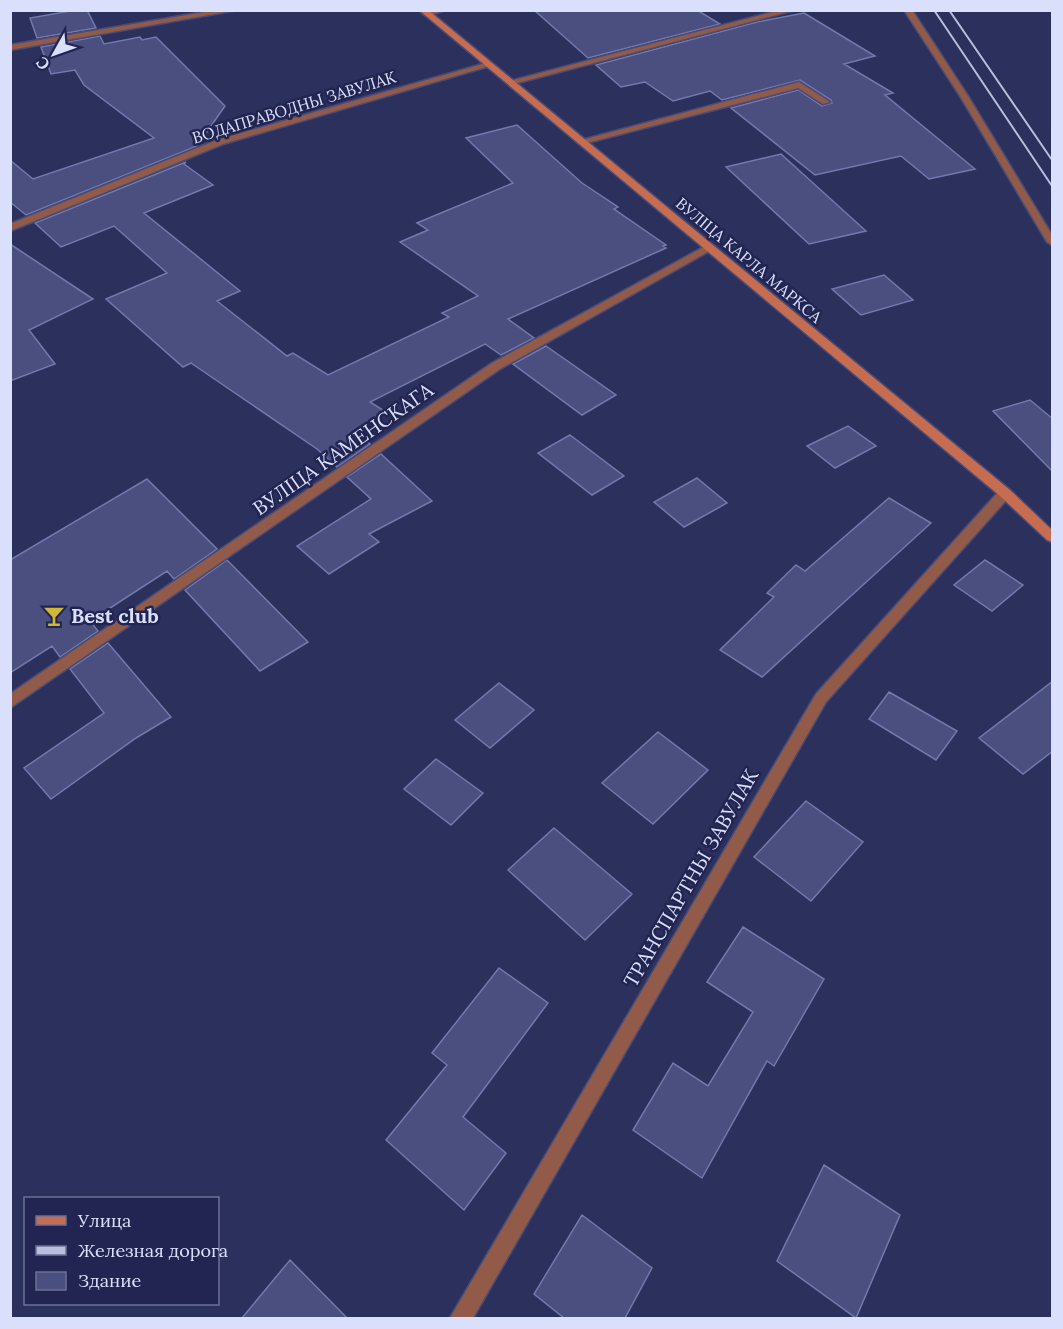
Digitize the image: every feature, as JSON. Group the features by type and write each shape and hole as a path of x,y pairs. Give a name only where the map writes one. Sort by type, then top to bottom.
{"main road":[{"name":"ВУЛІЦА КАРЛА МАРКСА","path":"425,12 1005,493 1053,537"}],"street":[{"path":"10,48 233,10"},
{"path":"425,12 442,10"},
{"path":"510,82 791,10"},
{"path":"908,10 964,96 1016,185 1053,242"},
{"name":"ВОДАПРАВОДНЫ ЗАВУЛАК","path":"10,228 220,142 489,65"},
{"path":"583,141 799,85 826,102"},
{"name":"ВУЛІЦА КАМЕНСКАГА","path":"10,702 496,366 709,247"},
{"name":"ТРАНСПАРТНЫ ЗАВУЛАК","path":"461,1318 821,698 1005,493"}],"building":[{"path":"87,10 96,28 37,38 30,18"},
{"path":"534,10 697,10 720,24 588,58"},
{"path":"804,13 875,56 844,64 893,93 885,95 975,169 929,179 901,156 815,175 731,108 798,90 822,106 832,103 831,100 800,80 722,100 710,91 673,101 645,82 621,87 596,65 757,22"},
{"path":"100,36 104,44 140,37 142,40 156,37 225,106 197,146 26,215 10,202 10,160 33,179 154,138 84,85 75,70 51,74 41,47"},
{"path":"517,125 582,183 618,207 614,209 666,245 663,246 666,248 508,319 534,338 501,355 485,344 370,402 386,412 356,432 370,444 337,467 317,449 191,363 183,367 106,299 167,273 114,226 61,247 35,223 186,162 184,164 213,185 144,213 240,291 217,301 287,356 293,353 328,375 449,317 442,313 478,296 400,242 428,230 417,223 513,183 466,138"},
{"path":"781,154 866,231 809,244 726,167"},
{"path":"10,244 93,299 29,330 55,364 10,381"},
{"path":"884,275 913,300 861,315 832,289"},
{"path":"546,346 616,395 582,415 513,364"},
{"path":"1030,400 1053,419 1053,472 993,411"},
{"path":"848,426 876,446 835,468 807,446"},
{"path":"570,435 624,476 592,495 538,453"},
{"path":"381,454 432,501 369,534 379,542 329,574 297,546 371,499 347,477"},
{"path":"697,478 727,503 684,527 654,502"},
{"name":"Best club","path":"147,479 217,549 174,579 167,571 90,621 98,631 60,657 52,646 10,673 10,560"},
{"path":"889,498 931,523 762,677 720,650 774,597 767,593 796,565 805,571"},
{"path":"227,560 308,642 260,671 185,590"},
{"path":"985,560 1023,585 992,611 954,585"},
{"path":"108,643 171,717 136,738 51,799 24,768 104,713 70,669"},
{"path":"1053,681 1053,751 1023,774 979,738"},
{"path":"499,683 534,710 490,748 455,720"},
{"path":"889,692 957,731 936,760 869,719"},
{"path":"658,732 708,770 653,824 602,783"},
{"path":"436,759 483,793 451,825 404,789"},
{"path":"806,801 863,842 811,901 754,857"},
{"path":"554,828 632,894 585,940 508,870"},
{"path":"743,927 824,979 774,1066 767,1061 702,1178 633,1130 673,1063 708,1086 753,1012 707,982"},
{"path":"499,968 548,1003 463,1117 506,1153 464,1210 386,1140 447,1065 432,1053"},
{"path":"824,1165 900,1215 856,1318 777,1261"},
{"path":"582,1215 652,1268 625,1318 564,1318 534,1294"},
{"path":"290,1260 347,1318 242,1318"}],"railway":[{"path":"934,10 1052,186"},
{"path":"949,10 1052,160"}],"place":[{"name":"Best club","path":"54,616"}]}
